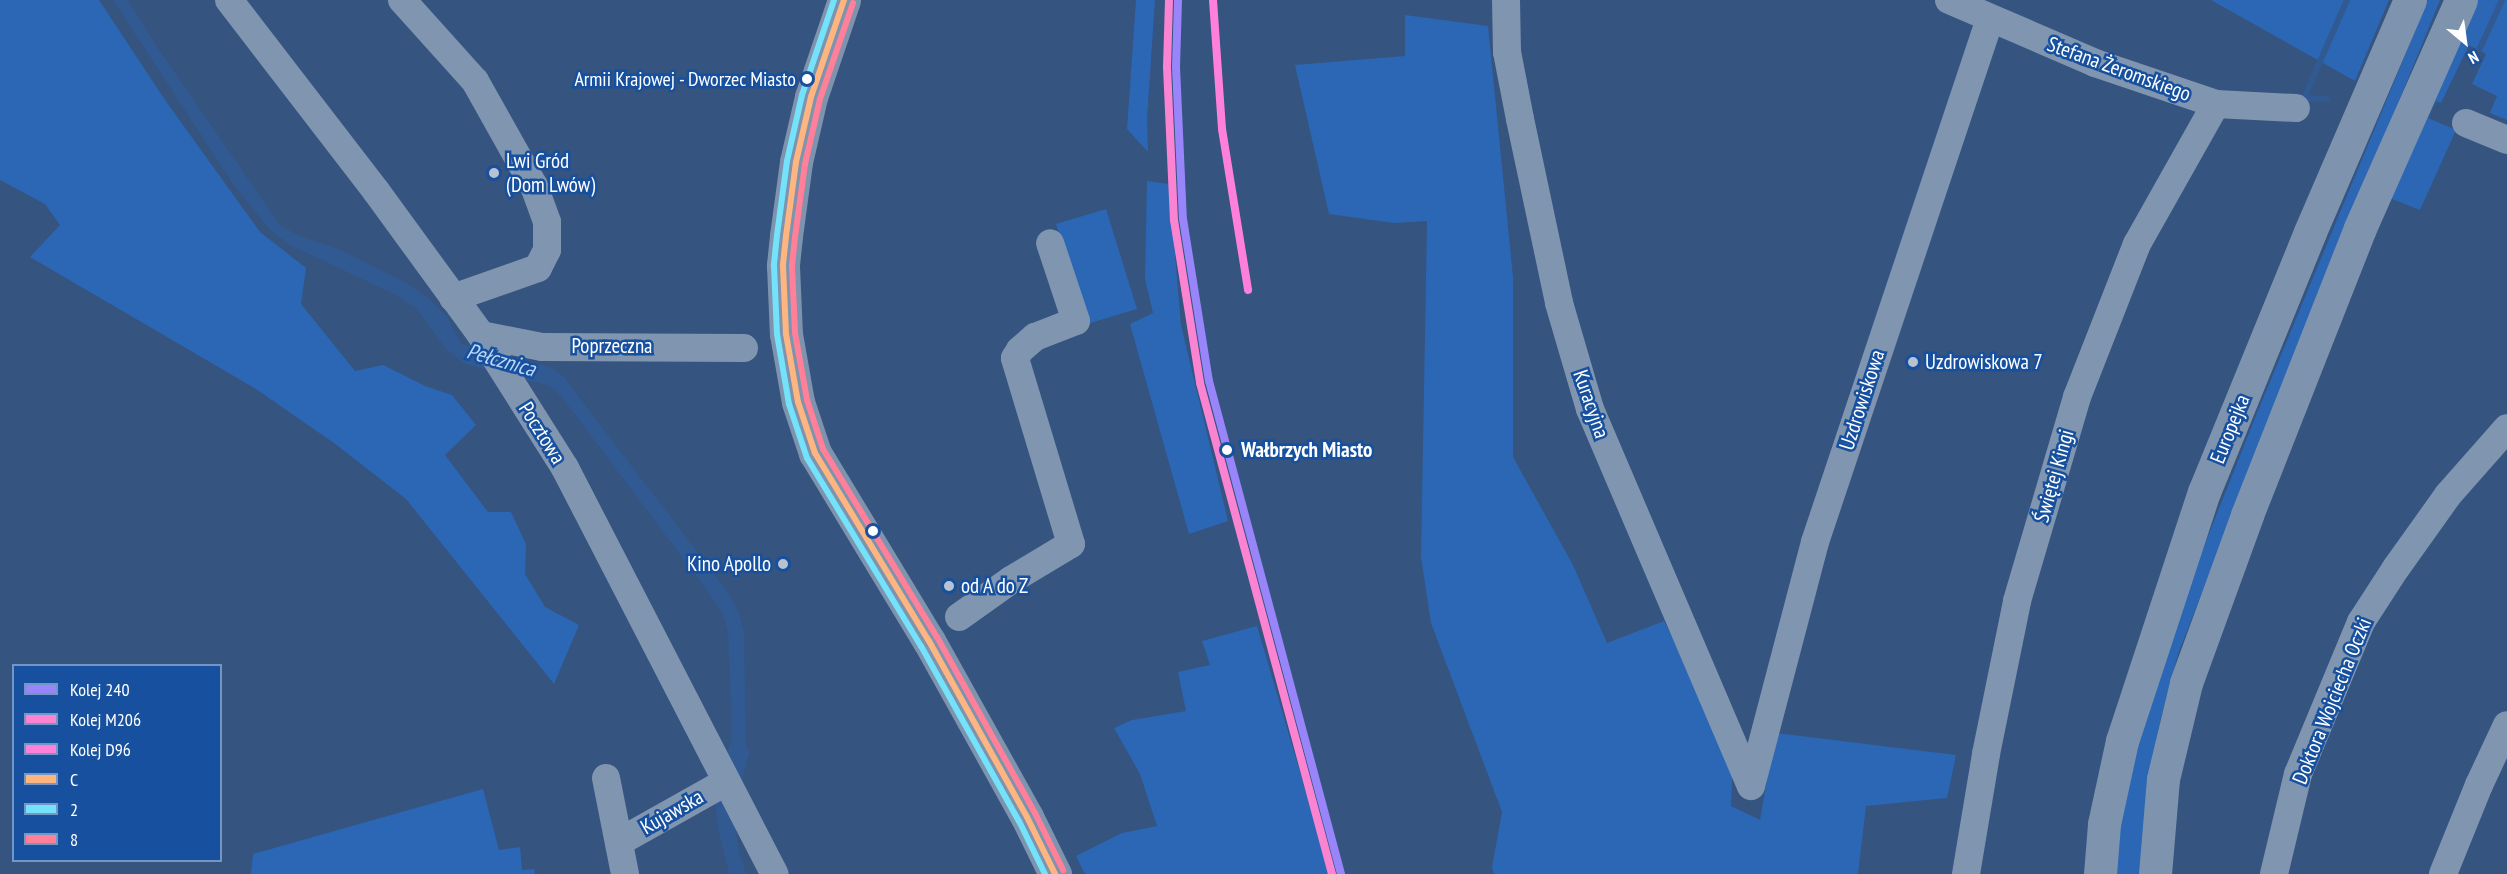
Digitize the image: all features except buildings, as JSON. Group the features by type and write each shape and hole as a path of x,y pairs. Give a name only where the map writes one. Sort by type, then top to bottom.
{"main road":[{"path":"844,0 811,97 796,162 786,236 783,266 786,334 798,402 815,453 929,641 1027,817 1055,874"},
{"name":"Europejka","path":"2100,874 2103,824 2122,741 2204,492 2310,232 2410,0"},
{"path":"2155,874 2163,779 2186,683 2247,515 2360,228 2461,0"}],"street":[{"name":"Pocztowa","path":"229,0 376,191 484,339 565,468 717,780 739,806 775,874"},
{"path":"402,0 475,81 534,186 547,222 547,250 538,268 453,298"},
{"name":"Kuracyjna","path":"1506,0 1507,52 1520,118 1560,303 1590,409 1751,786"},
{"name":"Stefana Żeromskiego","path":"1949,0 2095,63 2216,104 2296,108"},
{"name":"Uzdrowiskowa","path":"1751,786 1815,542 1990,18"},
{"name":"Świętej Kingi","path":"1966,874 1986,754 2017,601 2077,397 2137,244 2216,104"},
{"path":"2466,123 2507,140"},
{"path":"959,617 1011,580 1071,544 1015,358 1020,350 1035,337 1076,321 1050,243"},
{"name":"Poprzeczna","path":"484,339 542,346 744,348"},
{"name":"Doktora Wojciecha Oczki","path":"2274,874 2298,774 2361,622 2448,495 2507,428"},
{"path":"2443,874 2479,785 2507,725"},
{"name":"Kujawska","path":"606,778 625,874"},
{"name":"Kujawska","path":"619,842 717,780"}],"shaded area":[{"path":"0,0 99,0 165,100 260,232 306,268 301,304 355,371 383,365 425,386 452,395 476,425 445,455 488,512 511,512 526,544 525,574 545,607 579,625 554,684 406,499 334,443 256,389 30,257 60,225 45,204 0,180"},
{"path":"1136,0 1155,0 1147,119 1148,152 1127,129"},
{"path":"2211,0 2389,0 2355,81"},
{"path":"2428,0 2440,0 2270,417 2178,654 2148,780 2141,874 2114,874 2129,768 2169,634 2257,413"},
{"path":"2472,0 2507,0 2507,120 2490,113 2497,96 2472,84 2486,54 2469,45 2441,103 2436,101 2428,118 2456,130 2420,210 2387,197"},
{"path":"1405,15 1488,26 1513,277 1513,457 1573,565 1607,643 1664,621 1733,756 1731,806 1760,820 1775,733 1956,755 1947,798 1866,806 1858,874 1494,874 1492,867 1502,812 1431,623 1421,557 1427,221 1394,223 1329,214 1295,65 1405,56"},
{"path":"1147,181 1169,184 1181,325 1228,521 1189,534 1130,324 1153,313 1145,279"},
{"path":"1106,209 1137,309 1087,324 1056,224"},
{"path":"1257,626 1330,874 1085,874 1076,856 1122,833 1157,826 1140,774 1114,728 1132,720 1186,711 1178,672 1210,665 1202,641"},
{"path":"483,789 499,850 520,847 522,870 534,869 535,874 251,874 253,854"}],"water":[{"name":"Pełcznica","path":"113,0 128,0 155,44 279,224 295,234 341,250 404,282 427,297 447,317 461,344 551,367 563,376 724,587 738,610 744,633 746,744 749,752 734,816 739,851 746,874 729,874 718,829 715,800 731,740 731,706 728,632 723,615 711,596 561,396 550,386 465,364 446,349 416,308 396,295 290,245 271,231 233,184"}],"waterway":[{"path":"2327,99 2304,98 2347,0"},
{"path":"2480,48 2502,0"}],"rail line":[{"name":"M206","path":"1169,0 1167,67 1174,220 1200,383 1332,874"},
{"name":"240","path":"1178,0 1176,67 1183,219 1209,381 1341,874"},
{"name":"D96","path":"1213,0 1222,129 1248,290"}],"transit line":[{"name":"2","path":"834,0 802,95 787,161 777,235 774,266 777,334 789,404 807,458 921,646 1019,821 1045,874"},
{"name":"C","path":"844,0 811,97 796,162 786,236 783,266 786,334 798,402 815,453 929,641 1027,817 1055,874"},
{"name":"8","path":"853,3 820,99 805,164 795,237 792,266 795,333 807,400 823,449 937,637 1035,813 1063,870"}],"place":[{"name":"Armii Krajowej - Dworzec Miasto","path":"807,79"},
{"name":"Lwi Gród (Dom Lwów)","path":"494,173"},
{"name":"Uzdrowiskowa 7","path":"1913,362"},
{"name":"Wałbrzych Miasto","path":"1227,450"},
{"name":"Kino Apollo","path":"783,564"},
{"name":"od A do Z","path":"949,586"}]}
